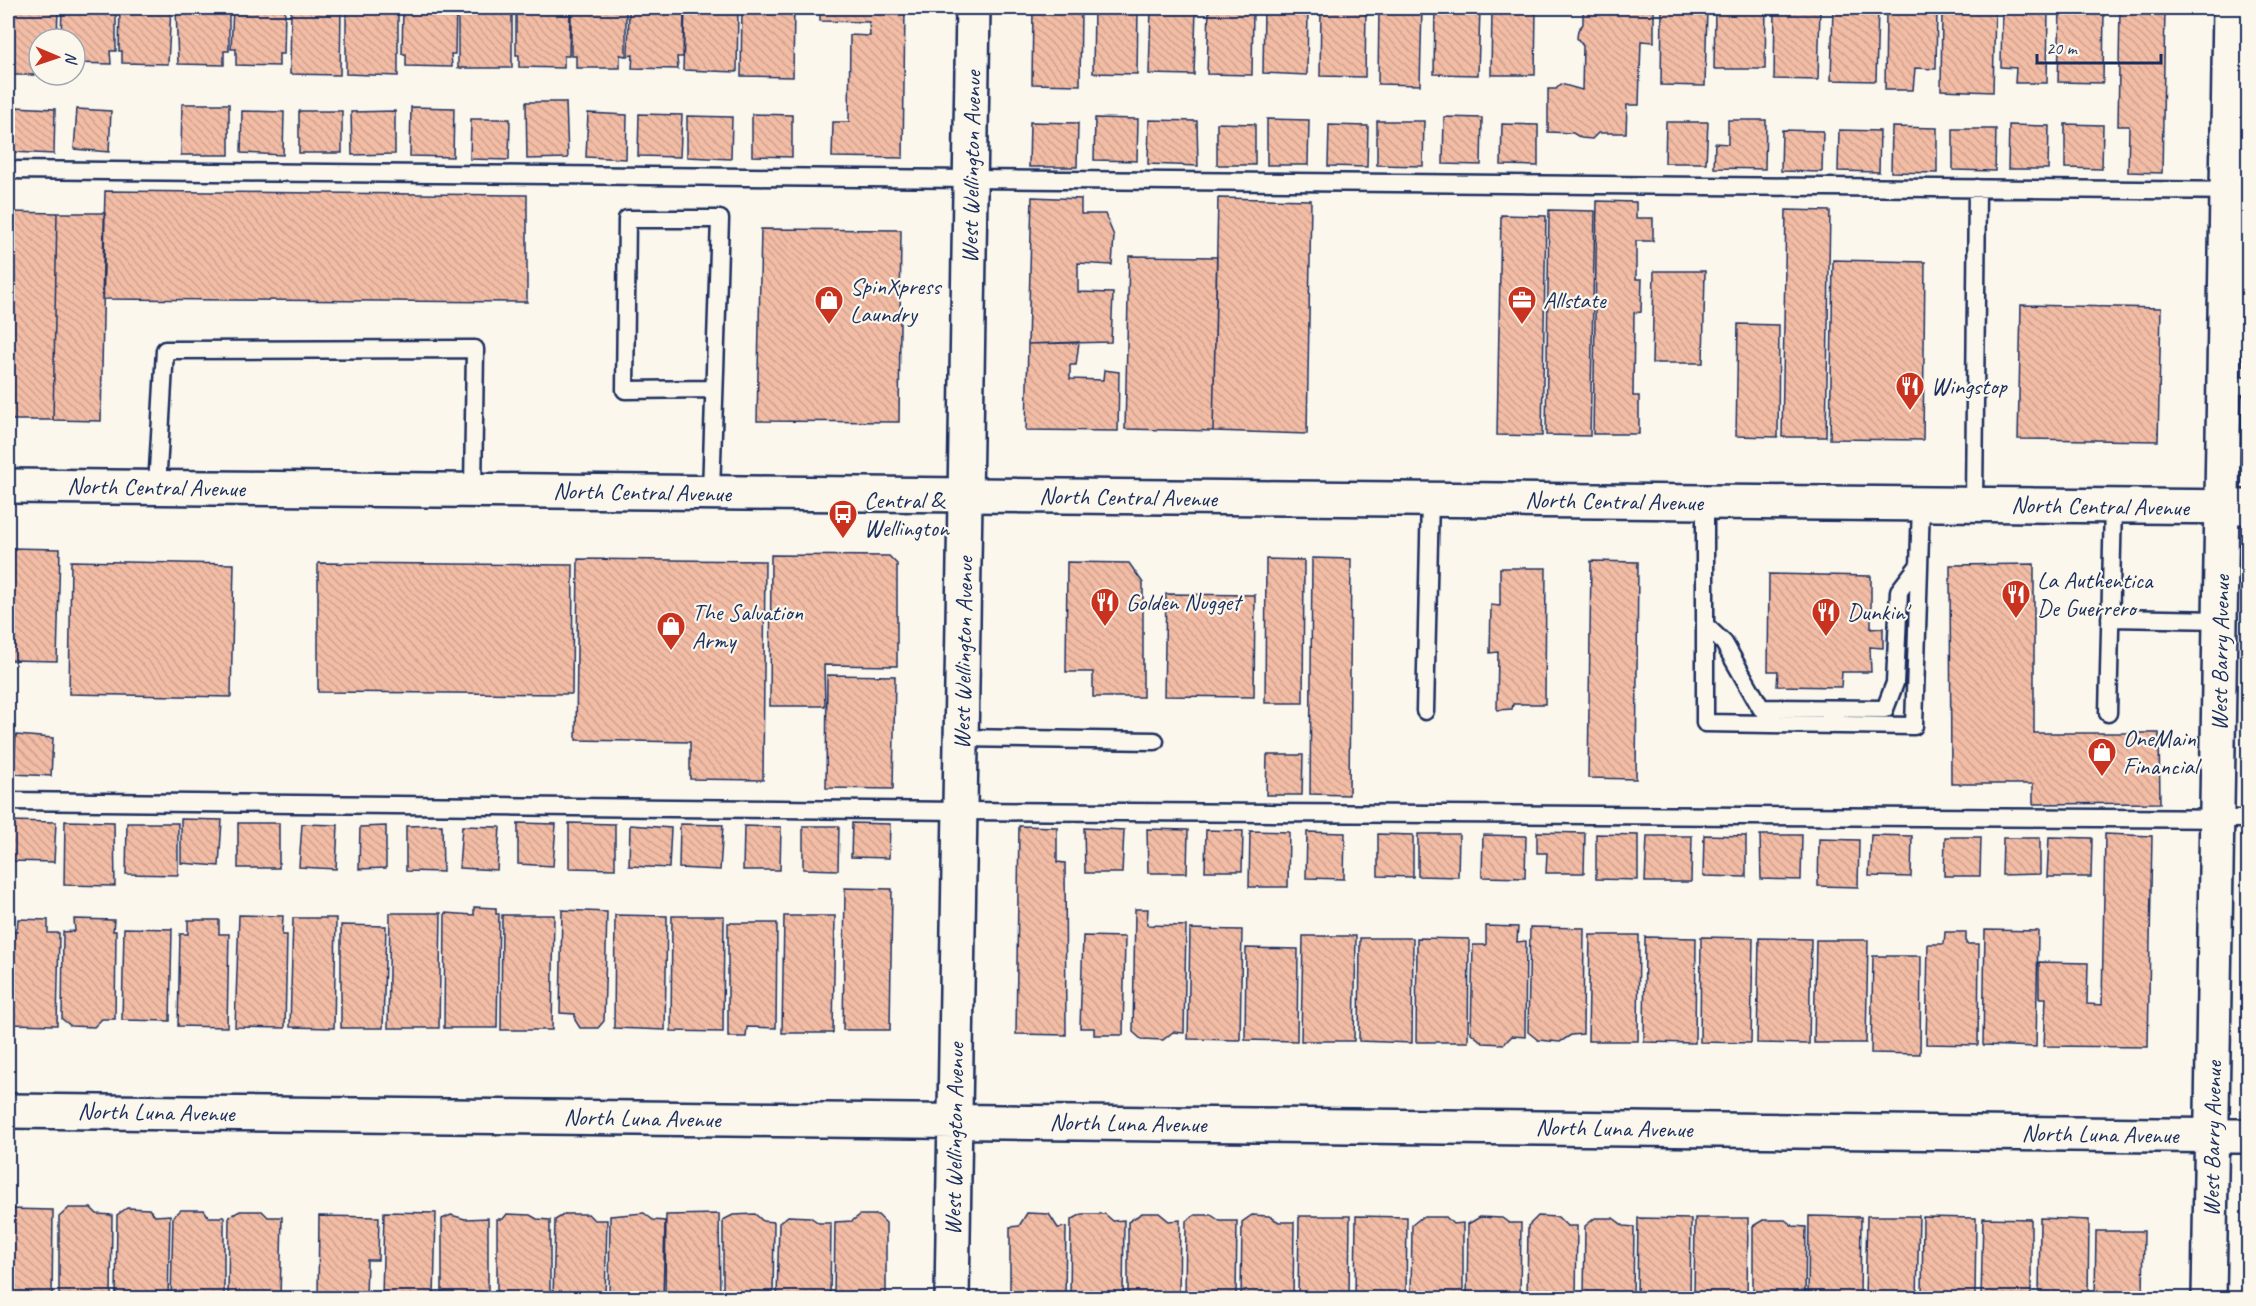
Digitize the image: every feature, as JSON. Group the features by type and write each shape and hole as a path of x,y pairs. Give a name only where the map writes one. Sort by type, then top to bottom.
{"street":[{"name":"West Wellington Avenue","path":"951,1299 973,8"},
{"name":"West Barry Avenue","path":"2209,1299 2212,1135 2233,819 2221,620 2235,507 2237,385 2238,190 2230,8"},
{"name":"North Central Avenue","path":"8,486 2235,507"},
{"name":"North Luna Avenue","path":"8,1111 2248,1136"}],"lane":[{"path":"8,170 2238,190"},
{"path":"1974,505 1977,188"},
{"path":"711,492 720,219 627,219 625,390 714,389"},
{"path":"157,487 165,350 475,349 473,490"},
{"path":"1425,711 1430,500"},
{"path":"1706,502 1705,723 1914,726 1921,504"},
{"path":"2108,713 2113,506"},
{"path":"1705,625 1724,643 1761,708 1885,709 1895,683 1899,591 1919,564"},
{"path":"2110,618 2221,620"},
{"path":"962,738 1155,741"},
{"path":"8,801 961,811 2233,819"}],"building":[{"path":"8,8 58,8 57,27 27,27 27,75 14,75 13,48 8,48"},
{"path":"62,8 116,8 116,51 110,51 111,64 87,63 87,27 61,27"},
{"path":"120,8 171,8 168,64 122,63 122,51 119,51"},
{"path":"176,8 229,8 229,51 224,51 224,65 178,64"},
{"path":"233,8 285,8 284,54 279,54 279,66 236,65 236,49 231,49"},
{"path":"291,8 341,8 340,75 290,74"},
{"path":"346,8 398,8 398,76 346,74"},
{"path":"403,8 456,8 455,54 451,54 452,67 406,66 406,54 402,54"},
{"path":"458,8 512,8 512,68 458,68"},
{"path":"516,8 570,8 569,56 564,56 564,68 519,67 519,55 516,55"},
{"path":"571,8 626,8 626,56 620,55 620,68 576,68 576,56 571,56"},
{"path":"629,8 684,8 683,57 677,57 678,69 632,68 633,55 628,56"},
{"path":"685,8 738,8 737,72 683,70"},
{"path":"742,8 794,8 793,77 741,76"},
{"path":"820,8 905,8 903,158 832,157 833,122 849,122 850,35 870,36 869,22 820,21"},
{"path":"1033,8 1081,8 1080,85 1032,84"},
{"path":"1094,8 1138,8 1137,74 1093,73"},
{"path":"1151,8 1196,8 1194,75 1149,74"},
{"path":"1209,8 1253,8 1252,75 1207,74"},
{"path":"1264,8 1308,8 1307,75 1263,73"},
{"path":"1321,8 1366,8 1365,77 1320,76"},
{"path":"1379,8 1422,8 1420,85 1378,84"},
{"path":"1435,8 1480,8 1478,75 1434,74"},
{"path":"1492,8 1536,8 1535,75 1491,75"},
{"path":"1583,8 1654,8 1654,42 1641,41 1639,105 1627,105 1626,133 1598,133 1592,139 1581,138 1573,133 1548,132 1548,89 1556,89 1561,84 1582,90 1583,46 1577,38 1578,30 1583,24"},
{"path":"1662,8 1707,8 1705,86 1661,85"},
{"path":"1715,8 1766,8 1765,69 1714,69"},
{"path":"1775,8 1820,8 1818,80 1774,79"},
{"path":"1833,8 1878,8 1876,81 1831,80"},
{"path":"1886,8 1937,8 1936,69 1915,68 1913,90 1885,90"},
{"path":"1942,8 1995,8 1993,92 1941,90"},
{"path":"2002,8 2048,8 2047,83 2015,83 2016,68 2001,67"},
{"path":"2060,8 2104,8 2103,83 2058,82"},
{"path":"2120,8 2165,8 2162,173 2128,172 2129,126 2118,126"},
{"path":"526,102 566,102 568,158 527,159"},
{"path":"182,104 229,104 229,155 181,155"},
{"path":"14,107 55,109 54,154 12,152"},
{"path":"411,107 454,108 453,157 410,156"},
{"path":"77,109 111,111 109,152 74,149"},
{"path":"242,111 284,112 283,155 241,153"},
{"path":"299,111 342,111 342,153 299,153"},
{"path":"395,111 395,154 352,155 351,112"},
{"path":"588,113 627,115 626,159 586,157"},
{"path":"639,114 682,115 680,157 638,156"},
{"path":"752,114 792,115 792,157 752,156"},
{"path":"687,116 732,117 731,159 687,157"},
{"path":"1444,117 1482,118 1481,165 1443,164"},
{"path":"1095,118 1138,119 1137,161 1094,160"},
{"path":"471,119 510,119 509,160 470,159"},
{"path":"1267,119 1309,120 1308,165 1267,165"},
{"path":"1149,120 1197,121 1198,166 1148,164"},
{"path":"1728,120 1766,120 1765,169 1714,168 1715,143 1728,144"},
{"path":"1377,121 1424,121 1423,166 1377,165"},
{"path":"1030,122 1078,123 1077,167 1029,167"},
{"path":"1666,122 1708,122 1706,163 1665,163"},
{"path":"1217,123 1255,124 1255,165 1217,165"},
{"path":"1502,124 1538,125 1538,166 1501,165"},
{"path":"2065,124 2103,125 2102,169 2065,168"},
{"path":"1329,125 1368,126 1367,167 1328,166"},
{"path":"2009,125 2049,126 2048,169 2008,169"},
{"path":"1892,127 1937,128 1937,173 1891,172"},
{"path":"1953,129 1996,129 1995,171 1953,170"},
{"path":"1782,130 1823,131 1822,172 1781,171"},
{"path":"1839,130 1880,131 1879,172 1838,171"},
{"path":"105,191 527,195 527,302 102,299"},
{"path":"1032,197 1081,199 1081,214 1105,214 1114,236 1112,265 1078,263 1078,292 1113,293 1111,342 1028,344"},
{"path":"1218,198 1311,200 1307,434 1213,431"},
{"path":"1597,201 1636,202 1636,218 1653,218 1653,241 1636,241 1636,279 1642,279 1641,312 1634,313 1633,396 1639,396 1639,434 1593,434"},
{"path":"1549,210 1595,211 1590,436 1546,435"},
{"path":"1786,210 1830,211 1826,437 1782,437"},
{"path":"8,212 57,213 53,420 8,420"},
{"path":"57,213 105,213 101,421 53,420"},
{"name":"Allstate","path":"1501,215 1546,216 1542,436 1497,435"},
{"name":"SpinXpress Laundry","path":"761,229 901,230 899,422 757,421"},
{"path":"1129,256 1217,257 1213,431 1125,429"},
{"path":"1833,260 1925,262 1923,440 1830,439"},
{"path":"1654,271 1705,271 1703,363 1652,363"},
{"path":"2021,305 2161,308 2158,441 2018,439"},
{"path":"1738,324 1779,325 1778,437 1736,436"},
{"path":"1079,342 1076,365 1070,365 1070,379 1103,380 1104,370 1119,372 1118,431 1026,430 1028,344"},
{"path":"8,548 60,549 57,661 8,660"},
{"path":"771,555 889,556 897,564 897,666 824,665 825,706 770,706"},
{"path":"1312,558 1351,559 1349,795 1310,794"},
{"name":"The Salvation Army","path":"578,559 765,561 763,780 690,779 690,742 576,740"},
{"path":"1266,559 1304,560 1303,703 1265,703"},
{"path":"71,561 234,564 231,697 69,694"},
{"path":"1591,561 1638,562 1636,779 1588,778"},
{"name":"Golden Nugget","path":"1067,562 1129,563 1143,583 1143,697 1093,697 1093,672 1066,672"},
{"path":"318,563 573,565 572,694 318,692"},
{"path":"2034,564 2034,733 2159,733 2160,803 2033,804 2033,784 1951,784 1950,565"},
{"path":"1500,568 1546,568 1545,704 1513,704 1512,709 1497,710 1498,652 1490,653 1491,605 1500,606"},
{"name":"Dunkin'","path":"1769,574 1871,576 1871,629 1883,628 1883,648 1870,647 1871,672 1842,672 1841,687 1777,686 1778,671 1768,671"},
{"path":"1166,594 1255,595 1254,697 1164,696"},
{"path":"827,675 895,676 893,789 826,788"},
{"path":"16,735 53,738 51,776 13,774"},
{"path":"1267,755 1303,755 1302,795 1266,795"},
{"path":"181,819 222,820 219,866 181,863"},
{"path":"8,821 56,822 54,862 8,861"},
{"path":"65,821 114,822 115,886 64,885"},
{"path":"127,823 178,823 178,875 126,874"},
{"path":"238,823 279,823 279,868 238,868"},
{"path":"518,823 556,824 553,866 518,864"},
{"path":"569,823 615,824 615,869 569,868"},
{"path":"852,823 890,824 889,858 851,857"},
{"path":"302,824 338,825 336,869 299,867"},
{"path":"680,824 723,825 720,870 679,868"},
{"path":"442,825 443,872 406,871 406,826"},
{"path":"630,825 671,828 669,868 629,866"},
{"path":"386,826 386,868 359,869 360,827"},
{"path":"462,826 500,827 497,870 459,868"},
{"path":"744,826 781,827 780,870 743,870"},
{"path":"803,826 839,826 838,870 803,869"},
{"path":"1019,826 1057,827 1057,862 1065,863 1066,1035 1016,1034"},
{"path":"1084,828 1124,830 1122,873 1085,873"},
{"path":"1147,829 1188,830 1187,873 1148,873"},
{"path":"1206,830 1243,831 1242,871 1205,871"},
{"path":"1250,831 1289,832 1288,887 1249,887"},
{"path":"1307,832 1345,833 1344,879 1306,878"},
{"path":"1537,832 1585,833 1584,873 1546,873 1547,853 1537,853"},
{"path":"1378,834 1413,835 1413,877 1378,876"},
{"path":"1418,834 1459,834 1458,877 1418,876"},
{"path":"1596,834 1638,835 1638,880 1596,879"},
{"path":"2105,834 2152,836 2148,1047 2044,1046 2046,998 2039,998 2039,962 2088,963 2087,1004 2102,1005"},
{"path":"1483,835 1526,836 1525,878 1482,877"},
{"path":"1704,835 1746,836 1746,877 1703,876"},
{"path":"1760,835 1802,835 1801,880 1761,879"},
{"path":"1871,835 1912,836 1911,877 1869,876"},
{"path":"1647,836 1692,836 1691,882 1645,882"},
{"path":"1945,837 1981,837 1980,876 1944,876"},
{"path":"2049,837 2092,838 2091,877 2047,877"},
{"path":"2003,838 2040,838 2040,874 2002,875"},
{"path":"1819,839 1859,840 1858,887 1818,886"},
{"path":"845,888 892,889 890,1030 843,1030"},
{"path":"474,907 496,908 496,914 499,914 497,1028 444,1028 445,913 474,915"},
{"path":"1135,909 1148,909 1147,925 1186,926 1184,1033 1173,1032 1163,1040 1141,1039 1133,1032"},
{"path":"562,910 607,912 604,1021 598,1028 580,1028 575,1020 575,1014 560,1013"},
{"path":"390,913 441,913 439,1028 388,1028"},
{"path":"239,915 283,916 282,935 287,935 285,1028 235,1027"},
{"path":"502,915 554,915 552,1030 501,1030"},
{"path":"615,915 667,916 665,1030 614,1028"},
{"path":"672,916 724,916 723,1032 671,1031"},
{"path":"784,916 835,916 833,1033 782,1033"},
{"path":"293,918 336,918 334,1028 290,1027"},
{"path":"18,919 48,920 48,933 59,933 57,1025 8,1024 8,932 17,932"},
{"path":"74,919 114,920 113,931 116,931 115,1019 102,1019 94,1027 71,1026 62,1019 63,932 75,931"},
{"path":"188,920 219,920 219,934 229,934 227,1027 178,1026 180,934 188,934"},
{"path":"728,923 777,923 776,1028 747,1027 746,1037 728,1037"},
{"path":"341,925 386,926 383,1028 341,1028"},
{"path":"1486,926 1518,927 1517,942 1526,941 1525,1037 1512,1036 1504,1044 1483,1043 1471,1033 1473,945 1486,945"},
{"path":"1530,927 1584,928 1583,1034 1571,1035 1560,1042 1538,1040 1528,1032"},
{"path":"124,928 172,929 170,1021 122,1020"},
{"path":"1190,929 1242,930 1240,1040 1188,1039"},
{"path":"1985,930 2038,931 2036,1047 1983,1045"},
{"path":"1945,932 1966,932 1966,944 1979,944 1978,1045 1926,1044 1928,944 1944,944"},
{"path":"1590,935 1639,935 1638,1041 1588,1041"},
{"path":"1083,936 1125,937 1123,1035 1094,1035 1094,1028 1080,1028"},
{"path":"1303,936 1356,936 1354,1041 1301,1041"},
{"path":"1645,937 1696,938 1695,1043 1644,1042"},
{"path":"1701,937 1753,938 1751,1043 1700,1042"},
{"path":"1360,938 1413,938 1412,1043 1359,1041"},
{"path":"1417,938 1469,939 1468,1042 1416,1042"},
{"path":"1759,938 1811,939 1809,1044 1757,1043"},
{"path":"1816,940 1868,940 1866,1043 1814,1043"},
{"path":"1246,948 1298,949 1297,1041 1245,1040"},
{"path":"1873,956 1921,956 1920,1054 1871,1053"},
{"path":"69,1208 91,1208 97,1214 112,1215 111,1298 59,1298 59,1217"},
{"path":"127,1208 149,1209 155,1216 170,1215 168,1298 116,1298 117,1215"},
{"path":"8,1209 53,1210 52,1298 8,1298"},
{"path":"181,1210 204,1210 209,1217 224,1217 224,1298 171,1298 173,1217"},
{"path":"240,1211 262,1211 268,1217 282,1217 280,1298 228,1298 229,1217"},
{"path":"384,1212 436,1213 434,1298 382,1298"},
{"path":"644,1213 653,1220 665,1221 663,1298 609,1298 610,1216"},
{"path":"1027,1213 1049,1214 1058,1228 1066,1227 1065,1298 1010,1298 1010,1227 1019,1226"},
{"path":"1142,1213 1159,1213 1169,1221 1180,1220 1179,1298 1128,1298 1128,1222"},
{"path":"507,1214 530,1215 537,1219 550,1220 550,1298 497,1298 497,1219 503,1219"},
{"path":"565,1214 588,1214 594,1220 607,1220 605,1298 553,1298 555,1220"},
{"path":"719,1214 720,1298 665,1298 666,1215"},
{"path":"755,1214 763,1221 774,1222 773,1298 723,1298 723,1220 733,1215"},
{"path":"1082,1214 1105,1214 1113,1221 1124,1220 1123,1298 1070,1298 1071,1220"},
{"path":"451,1215 465,1219 488,1218 488,1298 442,1298 442,1219"},
{"path":"860,1215 878,1215 886,1223 886,1298 834,1298 835,1222 852,1221"},
{"path":"1195,1215 1211,1215 1220,1221 1237,1221 1236,1298 1185,1298 1186,1221"},
{"path":"1252,1215 1269,1216 1279,1222 1294,1222 1293,1298 1241,1298 1242,1222"},
{"path":"319,1216 379,1217 378,1260 367,1260 366,1298 318,1298"},
{"path":"788,1216 810,1217 819,1223 831,1223 830,1298 777,1298 779,1223"},
{"path":"1299,1216 1350,1216 1349,1298 1298,1298"},
{"path":"1356,1216 1407,1217 1406,1298 1355,1298"},
{"path":"1538,1216 1558,1217 1567,1226 1577,1226 1576,1298 1527,1298 1528,1226"},
{"path":"1809,1216 1861,1217 1860,1298 1808,1298"},
{"path":"1867,1216 1919,1216 1917,1298 1865,1298"},
{"path":"1422,1217 1446,1217 1453,1224 1463,1223 1463,1298 1411,1298 1412,1225"},
{"path":"1480,1217 1502,1218 1509,1223 1521,1223 1520,1298 1467,1298 1468,1224"},
{"path":"1923,1217 1976,1218 1975,1298 1922,1298"},
{"path":"1595,1218 1613,1218 1624,1226 1634,1227 1633,1298 1584,1298 1585,1226"},
{"path":"1638,1218 1691,1219 1690,1298 1637,1298"},
{"path":"1695,1218 1748,1218 1747,1298 1694,1298"},
{"path":"1983,1218 2031,1219 2031,1298 1981,1298"},
{"path":"2040,1218 2089,1220 2088,1298 2039,1298"},
{"path":"1763,1220 1785,1220 1793,1226 1806,1227 1805,1298 1753,1298 1753,1226"},
{"path":"2096,1231 2144,1231 2143,1298 2095,1298"}],"place":[{"name":"SpinXpress Laundry","path":"829,326"},
{"name":"Allstate","path":"1522,326"},
{"name":"Wingstop","path":"1910,412"},
{"name":"Central & Wellington","path":"843,540"},
{"name":"La Authentica De Guerrero","path":"2016,620"},
{"name":"Golden Nugget","path":"1105,628"},
{"name":"Dunkin'","path":"1826,638"},
{"name":"The Salvation Army","path":"671,652"},
{"name":"OneMain Financial","path":"2102,778"}]}
